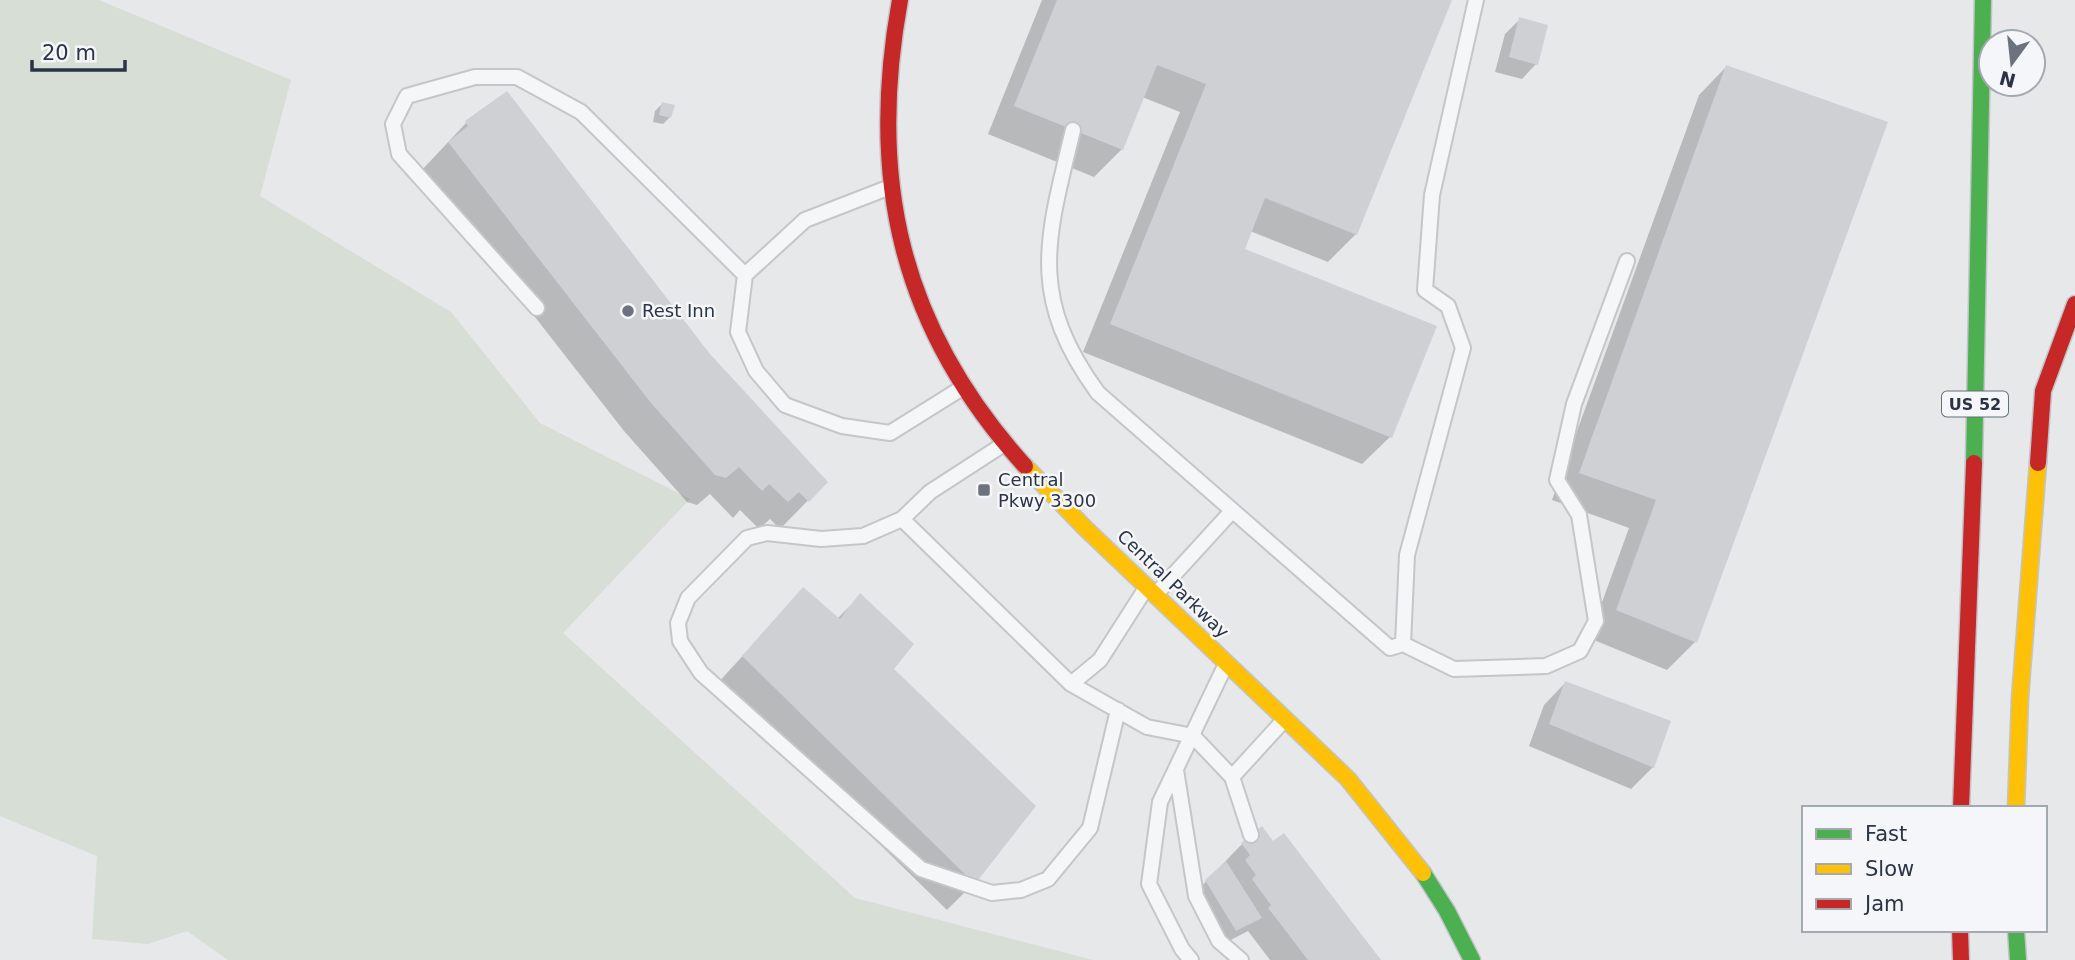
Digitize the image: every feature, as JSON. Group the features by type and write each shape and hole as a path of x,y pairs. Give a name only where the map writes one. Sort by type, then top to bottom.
{"main road":[{"name":"Central Parkway","path":"900,0 890,57 887,103 891,186 898,230 919,299 943,352 964,387 1005,443 1152,591 1348,779 1388,823 1431,884 1472,960"},
{"name":"US 52","path":"1961,806 1973,498 1983,0"},
{"path":"2016,806 2020,698 2043,391 2075,304"},
{"path":"1960,932 1961,960"},
{"path":"2016,932 2018,960"}],"lane":[{"path":"1403,644 1407,555 1463,348 1448,306 1426,290 1432,195 1476,0"},
{"path":"537,309 399,154 393,124 407,96 475,77 517,78 528,83 581,112 745,275"},
{"path":"1073,130 1052,219 1049,263 1052,307 1061,335 1098,393 1390,648 1403,644 1454,669 1546,666 1580,652 1596,621 1579,515 1557,480 1574,404 1627,261"},
{"path":"891,186 805,220 745,275 738,332 756,372 785,405 842,426 890,433 964,387"},
{"path":"1005,443 930,492 902,519 863,536 821,539 767,533 747,538 688,598 678,624 680,641 701,673 921,869 992,893 1021,890 1048,879 1090,828 1118,710"},
{"path":"1071,684 1100,660 1152,591 1232,511"},
{"path":"902,519 1071,684 1147,727 1193,736 1232,777 1251,835"},
{"path":"1192,960 1182,949 1149,884 1160,802 1227,663"},
{"path":"1232,777 1285,719"},
{"path":"1176,770 1196,895 1219,941 1241,960"}],"shaded area":[{"path":"0,0 99,0 291,80 260,196 451,312 540,423 690,499 563,633 855,898 1093,960 228,960 187,931 148,944 92,939 97,856 0,816"}],"building":[{"path":"1057,0 1452,0 1357,235 1265,198 1245,249 1437,326 1392,438 1110,324 1206,84 1157,65 1123,150 1014,106"},
{"path":"1519,17 1548,25 1538,65 1509,57"},
{"path":"1726,65 1888,122 1697,643 1616,610 1656,500 1579,473"},
{"name":"Rest Inn","path":"507,91 710,354 828,482 809,502 799,492 788,502 769,484 762,491 739,467 726,478 715,475 651,403 448,142 468,126 465,121"},
{"path":"662,102 675,105 671,118 659,115"},
{"path":"803,587 840,619 860,593 914,644 894,669 1036,806 975,884 742,656"},
{"path":"1565,681 1671,721 1654,768 1549,724"},
{"path":"1262,826 1273,841 1284,833 1381,960 1308,960 1268,908 1271,905 1252,879 1256,875 1245,860 1250,855 1241,843"},
{"path":"1226,861 1262,918 1236,931 1205,880"}],"traffic: fast":[{"path":"1974,463 1983,0"},
{"path":"1423,873 1447,911 1472,960"},
{"path":"2016,932 2018,960"}],"traffic: slow":[{"path":"2016,806 2020,698 2038,463"},
{"path":"1025,466 1085,528 1348,779 1423,873"}],"traffic: jam":[{"path":"900,0 891,66 888,129 892,190 904,249 922,306 949,361 983,414 1025,466"},
{"path":"2038,463 2043,391 2075,304"},
{"path":"1961,806 1974,463"},
{"path":"1960,932 1961,960"}],"place":[{"name":"Rest Inn","path":"628,311"},
{"name":"Central Pkwy 3300","path":"984,490"}]}
